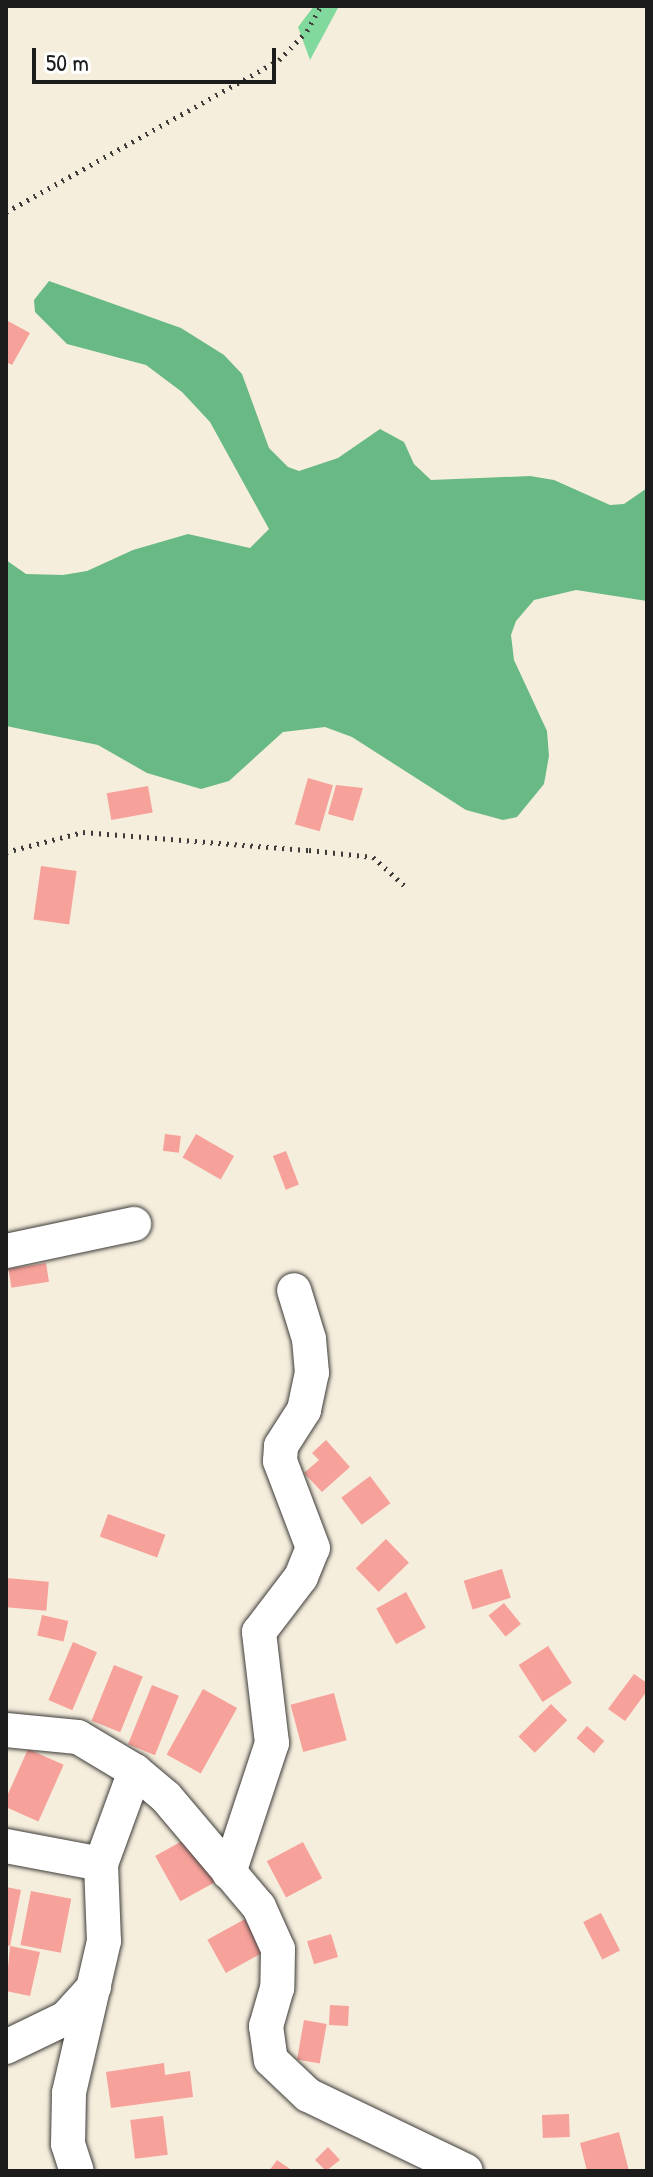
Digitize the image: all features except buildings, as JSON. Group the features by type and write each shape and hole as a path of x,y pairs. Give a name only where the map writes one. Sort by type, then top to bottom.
{"street":[{"path":"6,1251 134,1224"},
{"path":"229,1873 272,1743 259,1632 301,1577 313,1548 280,1461 281,1446 304,1410 312,1373 309,1339 294,1290"},
{"path":"6,1730 78,1737 135,1771 166,1797 259,1907 278,1949 277,1988 266,2026 271,2060 308,2095 466,2171"},
{"path":"77,2171 68,2144 69,2093 104,1941 101,1864 135,1771"},
{"path":"6,1846 101,1864"},
{"path":"6,2047 66,2018 94,1987"}],"path":[{"path":"6,212 279,60 307,31 321,6"},
{"path":"6,852 83,832 309,850 373,857 406,887"}],"green space":[{"path":"314,6 339,6 310,60 298,27"},
{"path":"49,281 181,328 224,355 242,374 269,448 288,467 299,471 338,458 380,429 404,442 414,464 431,480 530,476 554,480 610,505 624,504 647,488 647,601 576,590 534,600 516,621 511,635 514,660 547,731 549,756 544,784 517,817 503,820 466,810 352,737 325,727 283,732 229,781 201,789 147,773 98,745 6,726 6,560 26,574 63,575 87,571 133,550 188,534 250,548 269,529 210,422 182,392 146,365 67,344 35,312 34,300"}]}
